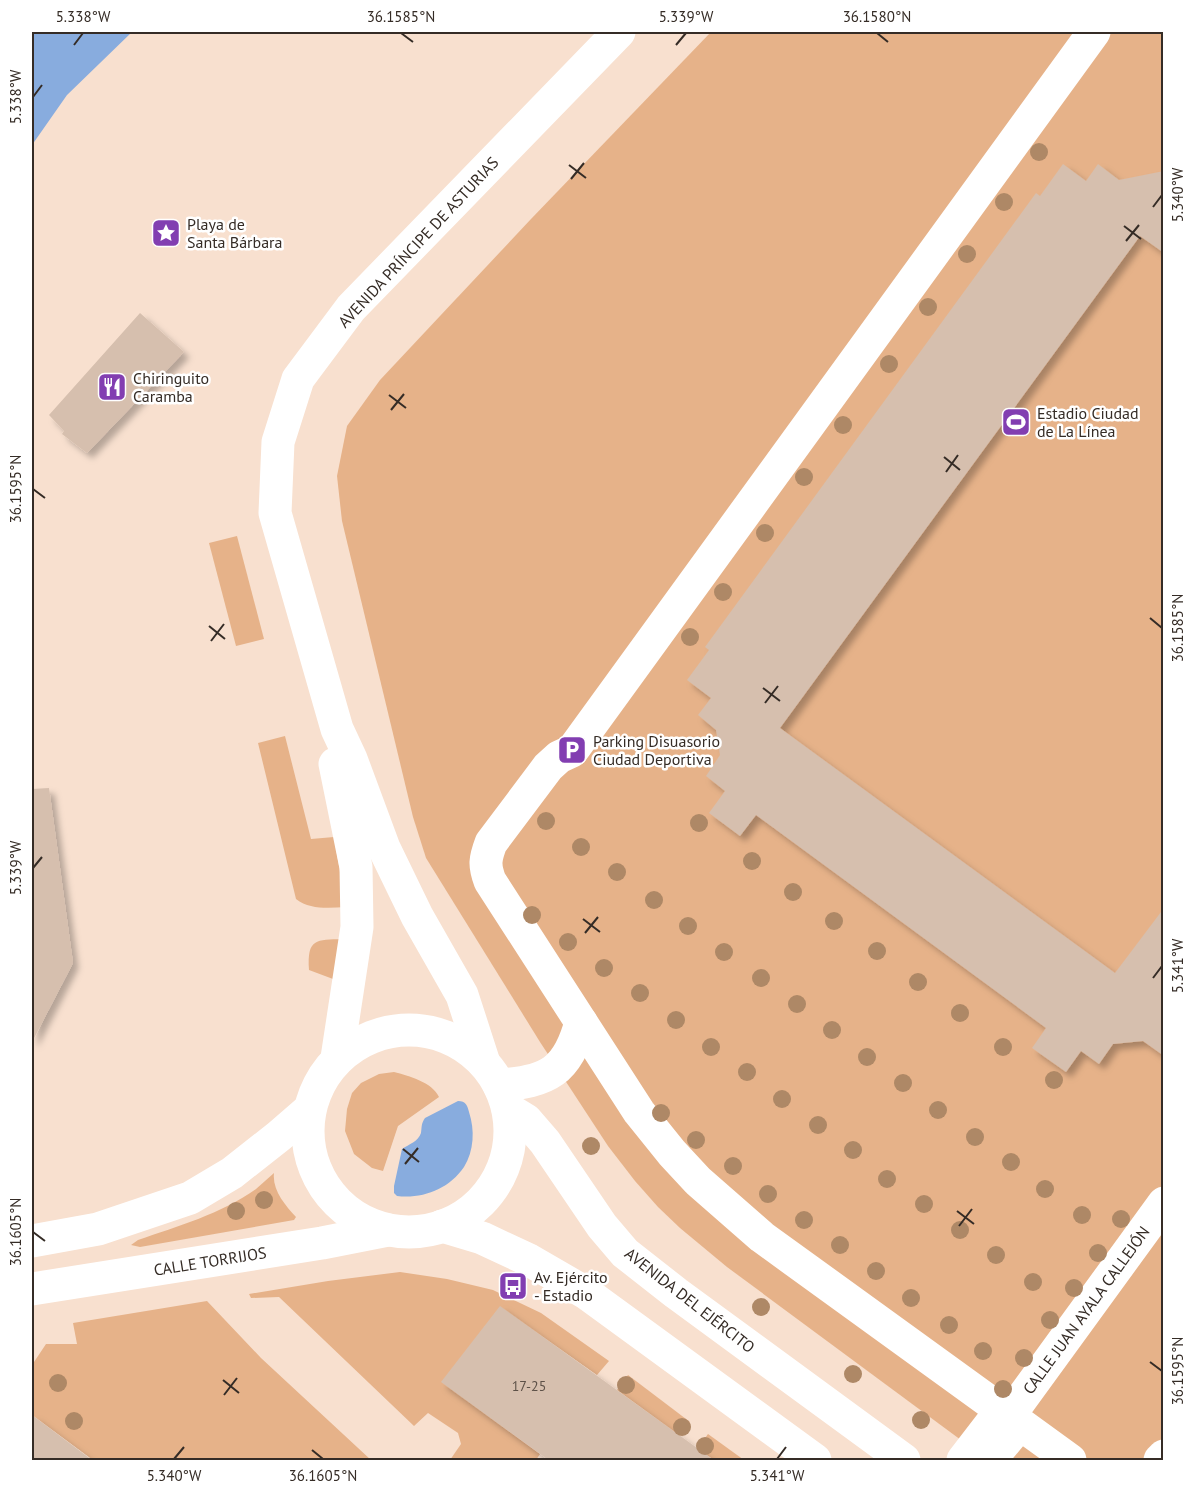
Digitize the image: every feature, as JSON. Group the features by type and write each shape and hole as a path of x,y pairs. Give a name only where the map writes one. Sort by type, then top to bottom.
{"main road":[{"name":"AVENIDA PRÍNCIPE DE ASTURIAS","path":"497,1086 462,995 417,916 384,848 351,759 337,729 275,513 278,442 298,379 351,309 619,32"},
{"path":"1070,1461 762,1237 698,1182 672,1154 639,1112 490,882 485,869 485,857 491,843 548,767 559,757 572,751 1094,32"},
{"name":"AVENIDA PRÍNCIPE DE ASTURIAS","path":"337,729 335,764 356,867 357,927 337,1058"},
{"path":"497,1086 535,1080 557,1068 576,1041 581,1022"},
{"path":"415,1030 438,1034 459,1043 497,1086 510,1134 505,1162 495,1184 465,1215 441,1227 414,1232 388,1230 363,1221 336,1202 321,1182 312,1162 308,1140 309,1110 319,1084 337,1058 364,1040 390,1031 415,1030"},
{"name":"AVENIDA DEL EJÉRCITO","path":"497,1086 545,1142 602,1226 625,1253 676,1293 905,1460"},
{"path":"32,1240 98,1229 190,1198 232,1173 309,1110"},
{"name":"CALLE JUAN AYALA CALLEJÓN","path":"1009,1416 1164,1203"},
{"path":"441,1227 491,1242 529,1260 585,1293 815,1461"},
{"name":"CALLE TORRIJOS","path":"32,1289 322,1243 388,1230"},
{"path":"963,1461 993,1421 1009,1416"},
{"path":"990,1461 1011,1435 1009,1416"},
{"path":"1160,1461 1164,1456"}],"shaded area":[{"path":"711,32 1163,32 1163,1460 988,1460 727,1267 680,1228 635,1181 608,1146 540,1042 426,858 413,817 342,521 337,476 347,426 380,380"},
{"path":"237,536 264,639 236,646 209,543"},
{"path":"285,736 311,839 334,837 346,907 313,907 296,899 258,743"},
{"path":"343,939 333,979 309,970 310,952 315,943"},
{"path":"394,1072 426,1084 439,1097 398,1126 383,1171 372,1168 354,1154 345,1131 347,1109 352,1093 361,1083 379,1074"},
{"path":"274,1173 277,1191 296,1217 294,1220 140,1247 131,1245 138,1240 199,1219 228,1206 256,1189"},
{"path":"400,1272 447,1279 493,1290 541,1313 609,1361 597,1375 500,1307 442,1382 540,1454 536,1460 450,1460 461,1444 458,1433 428,1413 414,1426 279,1297 251,1298 249,1294"},
{"path":"207,1301 261,1358 371,1460 236,1460 232,1458 229,1460 93,1460 32,1415 32,1365 46,1344 77,1344 73,1323"},
{"path":"628,1375 690,1422 680,1436 617,1390"},
{"path":"708,1434 744,1460 714,1460 697,1449"}],"water":[{"path":"32,32 132,32 67,95 32,145"},
{"path":"458,1101 467,1105 472,1126 472,1147 464,1167 451,1181 435,1191 416,1196 397,1196 394,1193 394,1186 402,1149 418,1139 425,1118"}],"building":[{"path":"1063,164 1086,181 1098,164 1119,180 1164,171 1164,253 1140,236 780,728 1115,973 1164,908 1164,1056 1143,1041 1113,1044 1099,1064 1081,1051 1066,1072 1032,1048 1046,1028 756,815 740,836 709,813 725,791 706,776 720,755 716,730 698,715 711,698 687,680 709,650 705,647 1036,193 1040,196"},
{"name":"Chiringuito Caramba","path":"140,313 184,352 87,453 62,434 64,431 49,415"},
{"path":"49,788 73,963 32,1042 32,789"},
{"path":"500,1306 715,1461 550,1461 441,1382"},
{"path":"32,1415 93,1461 32,1461"}],"place":[{"name":"Playa de Santa Bárbara","path":"166,233"},
{"name":"Chiringuito Caramba","path":"112,387"},
{"name":"Estadio Ciudad de La Línea","path":"1016,422"},
{"name":"Parking Disuasorio Ciudad Deportiva","path":"572,750"},
{"name":"Av. Ejército - Estadio","path":"513,1286"}]}
